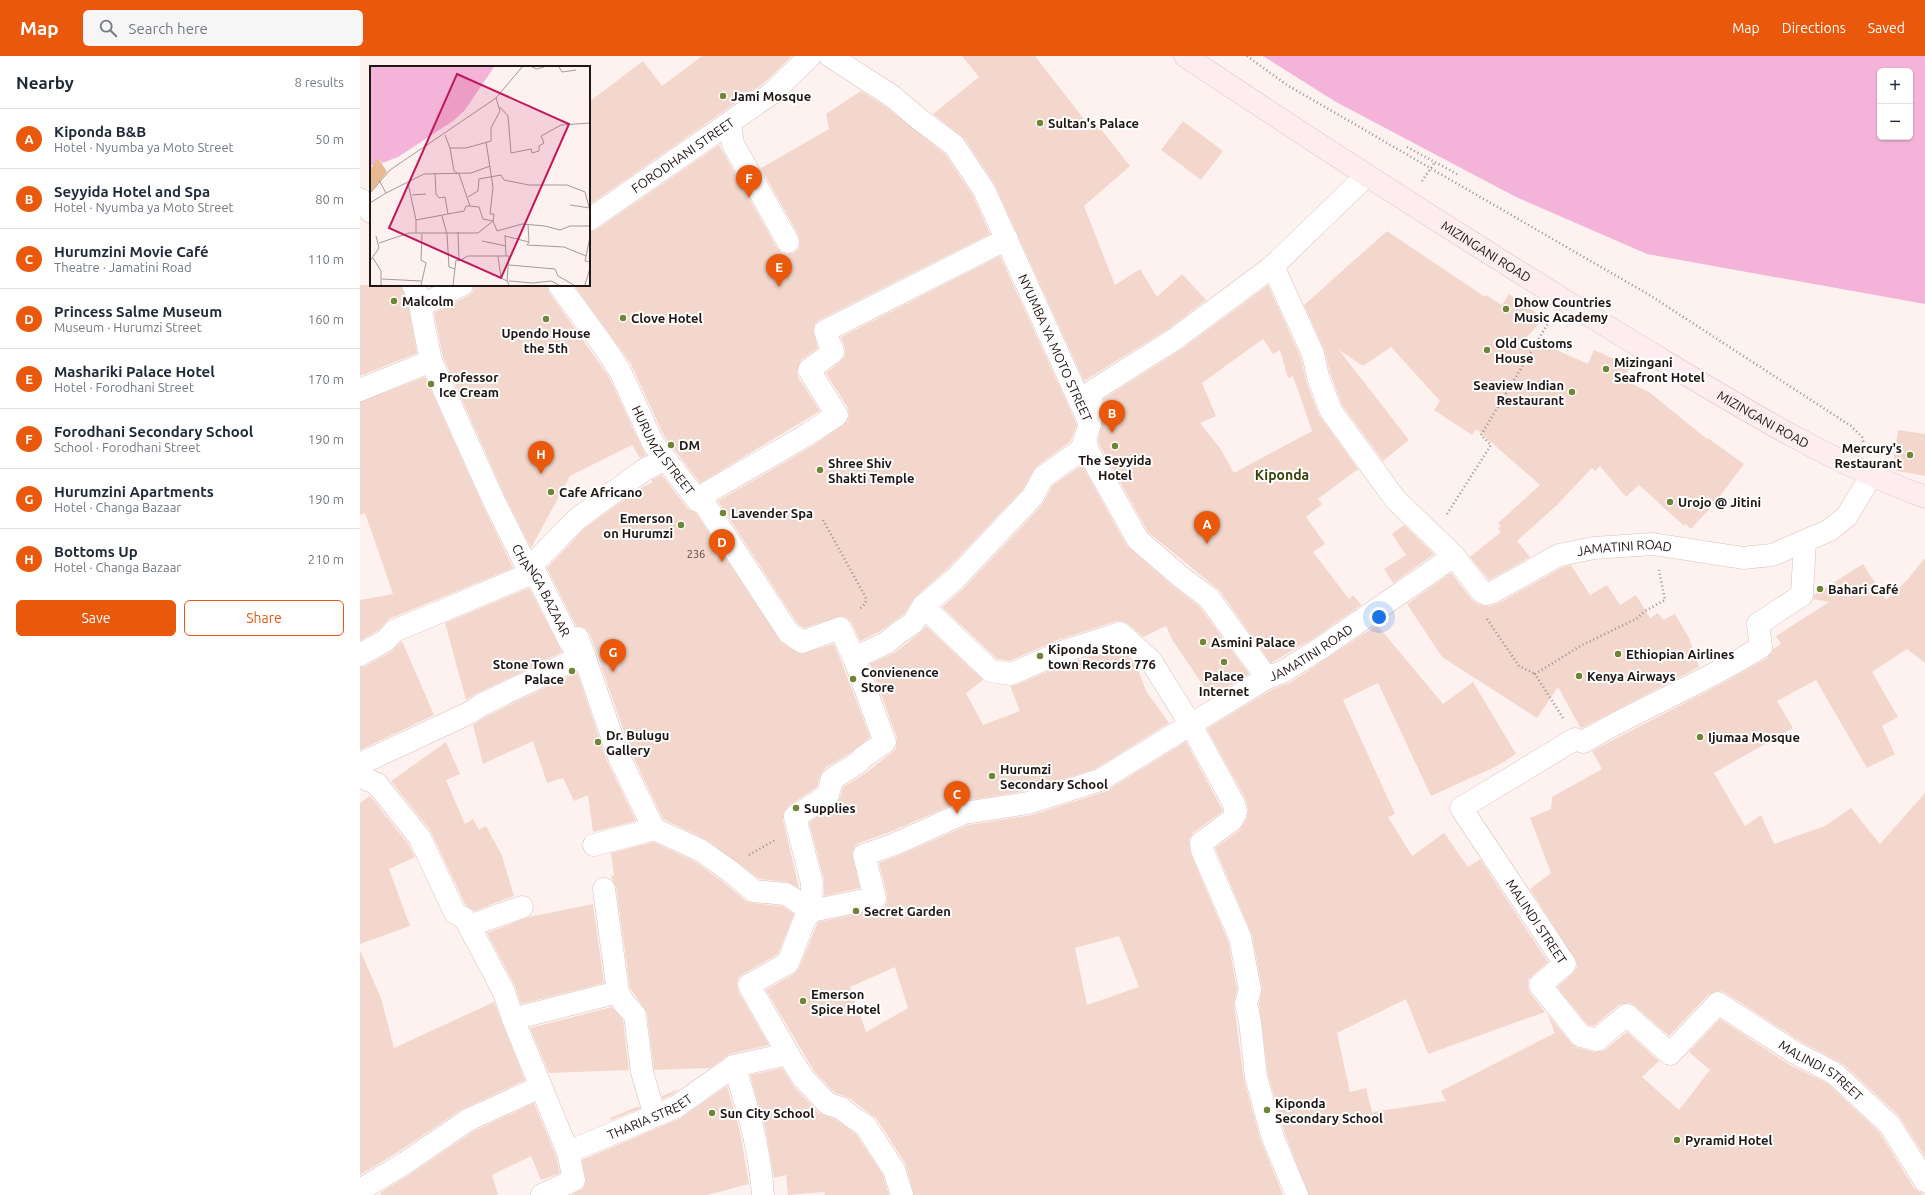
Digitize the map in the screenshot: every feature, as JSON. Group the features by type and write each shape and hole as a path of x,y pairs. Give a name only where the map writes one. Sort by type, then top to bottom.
{"main road":[{"name":"MIZINGANI ROAD","path":"1185,56 1366,176 1562,299 1769,424 1871,476 1925,497"}],"street":[{"name":"FORODHANI STREET","path":"590,219 772,93 810,56"},
{"name":"NYUMBA YA MOTO STREET","path":"830,56 892,96 919,120 954,145 984,190 1007,239 1090,424 1085,439 1088,451 1138,540 1181,577 1209,598 1267,678"},
{"path":"730,123 733,144 788,242"},
{"path":"854,658 886,643 913,623 923,606 955,579 1033,496 1043,477 1081,450 1090,424 1091,392 1175,339 1272,266 1366,176"},
{"path":"360,199 370,211"},
{"path":"702,500 708,492 805,436 837,415 809,370 833,352 825,331 1007,239"},
{"path":"1272,266 1313,354 1318,377 1331,411 1395,499 1448,550 1482,592"},
{"path":"414,286 421,301 420,306"},
{"path":"420,306 460,286"},
{"name":"HURUMZI STREET","path":"560,286 620,371 653,443 698,501 702,500 788,632 802,642 840,628"},
{"name":"CHANGA BAZAAR","path":"420,306 431,361 493,499 525,563 533,570 570,642 578,638 619,757 654,829"},
{"path":"360,390 431,361"},
{"path":"360,654 386,640 394,631 533,570 544,551 577,519 644,470 665,460"},
{"name":"JAMATINI ROAD","path":"1482,592 1486,594 1493,592 1558,555 1566,552 1594,548 1653,544 1743,558 1772,555 1830,530 1847,516 1871,476"},
{"name":"MALINDI STREET","path":"1805,541 1802,595 1758,624 1761,647 1709,676 1620,720 1583,742 1575,739 1461,808 1565,964 1540,985 1582,1036 1598,1040 1627,1015 1670,1054 1718,1002 1797,1054 1834,1073 1890,1125 1925,1181"},
{"name":"JAMATINI ROAD","path":"811,911 875,898 864,855 895,844 964,813 1028,804 1100,780 1267,678 1284,671 1321,648 1448,550"},
{"path":"923,606 992,671 1011,674 1062,652 1120,633 1151,660 1191,725 1234,804 1236,812 1232,820 1201,843 1202,850 1240,937 1250,990 1246,1003 1256,1077 1273,1138 1296,1195"},
{"path":"840,628 854,658 885,742 862,758 859,762 832,779 828,795 795,817 812,883 811,911 804,921 788,963 749,985 804,1079 828,1104 842,1108 852,1117 865,1125 894,1170 902,1195"},
{"path":"360,764 471,712 481,705 584,655"},
{"path":"360,776 377,784 420,838 454,913 464,918 504,992 513,1020 568,1152 574,1180 542,1195"},
{"path":"594,846 654,829 700,850 754,891 786,894 811,911"},
{"path":"604,889 618,992 624,1003 635,1015 642,1072 655,1116"},
{"path":"469,926 522,907"},
{"path":"513,1020 618,992"},
{"name":"THARIA STREET","path":"568,1152 676,1107 734,1066 788,1054"},
{"path":"734,1066 747,1106 755,1140 763,1195"},
{"path":"360,1190 405,1163 468,1120 540,1086"}],"path":[{"path":"1247,56 1287,85 1651,296 1851,426 1862,437 1871,476"},
{"path":"1407,147 1459,175"},
{"path":"1448,550 1448,511 1490,444 1481,435 1562,299"},
{"path":"823,520 866,600 864,605 841,622 840,628"},
{"path":"1535,674 1582,645 1636,619 1645,611 1665,600 1653,544"},
{"path":"1482,592 1480,602 1488,621 1519,666 1535,674 1575,739"},
{"path":"727,869 758,849 798,827"}],"shaded area":[{"path":"1263,56 1925,56 1925,304 1647,254 1516,197 1336,102"}],"building":[{"path":"702,56 792,56 764,83 590,204 590,101 643,61 662,86"},
{"path":"962,56 1035,56 1090,127 1096,123 1130,166 1084,206 1115,285 1140,269 1157,297 1182,274 1206,300 1168,329 1084,381 994,183 964,138 933,114 979,77"},
{"path":"861,91 885,106 945,154 973,196 990,234 819,320 815,324 813,330 818,348 801,360 797,370 798,377 820,411 700,483 664,436 631,364 575,286 590,286 590,232 596,230 719,145 777,248 782,253 794,253 799,248 799,236 761,168 829,129 826,114"},
{"path":"1183,121 1223,151 1201,180 1161,150"},
{"path":"1387,231 1485,297 1486,295 1502,305 1509,294 1544,318 1527,337 1588,364 1594,350 1630,366 1624,380 1649,392 1707,439 1708,438 1744,464 1714,504 1691,529 1685,524 1684,526 1639,485 1626,497 1600,466 1595,471 1592,468 1557,505 1517,541 1530,557 1489,580 1470,557 1501,532 1498,528 1501,526 1498,523 1540,485 1476,429 1472,435 1434,410 1440,401 1391,347 1363,366 1339,350 1409,440 1383,461 1342,405 1330,373 1324,349 1304,305"},
{"path":"1000,256 1077,425 1070,442 1036,467 1023,489 946,570 914,598 904,614 879,632 860,641 851,622 847,618 841,616 804,628 797,623 718,501 811,447 848,421 848,408 826,373 845,356 845,348 841,337"},
{"path":"360,285 401,286 408,303 417,353 360,376"},
{"path":"1268,285 1301,358 1306,381 1319,415 1358,469 1318,499 1322,504 1306,517 1325,544 1313,552 1349,599 1353,595 1361,605 1314,638 1271,663 1219,590 1148,532 1098,440 1102,425 1103,399 1182,349","holes":["1263,339 1273,354 1280,350 1288,378 1293,376 1312,431 1234,473 1220,448 1200,423 1216,416 1202,383"]},
{"path":"474,286 547,286 549,292 609,377 646,455 640,458 632,445 570,476 531,548 504,494 443,357 434,313 473,292"},
{"path":"425,377 482,504 513,568 389,619 378,630 360,641 360,600 393,594 365,513 360,515 360,402"},
{"name":"Mercury's Restaurant","path":"1898,430 1925,434 1925,476 1892,470"},
{"path":"1082,465 1127,546 1200,607 1249,674 1211,697 1173,641 1166,626 1143,637 1128,624 1122,621 1116,621 1058,640 1009,661 997,659 942,607 964,588 1042,505 1053,485"},
{"path":"662,475 688,509 696,513 781,642 801,654 834,644 870,737 850,753 825,768 820,776 817,787 788,807 784,812 783,820 799,888 787,882 759,879 707,840 663,819 631,752 590,634 585,628 576,626 547,568 585,528 639,489 653,482 651,480"},
{"path":"1404,525 1434,554 1393,583 1384,569 1406,555 1392,534"},
{"path":"1925,558 1925,663 1907,649 1872,672 1898,717 1882,726 1895,754 1867,768 1816,680 1777,701 1793,728 1714,773 1745,826 1761,815 1774,844 1825,826 1851,808 1880,844 1925,793 1925,1157 1899,1116 1843,1064 1803,1043 1724,992 1719,991 1709,994 1669,1036 1630,1003 1619,1005 1594,1026 1588,1025 1557,987 1577,968 1577,962 1530,889 1551,873 1530,818 1551,809 1552,797 1602,769 1592,751 1723,683 1767,658 1772,653 1773,649 1781,644 1776,636 1829,602 1813,599 1814,595 1863,564 1886,600 1907,580"},
{"path":"1571,565 1590,595 1607,585 1620,605 1636,595 1650,618 1658,613 1663,620 1675,614 1689,638 1699,667 1582,728 1580,727 1558,687 1537,718 1442,657 1407,604 1451,573 1472,600 1480,605 1489,606 1499,603 1563,567"},
{"path":"529,588 562,652 466,700 445,623"},
{"path":"1377,625 1443,704 1473,682 1516,754 1499,765 1431,796 1378,683 1343,700 1395,814 1388,817 1412,856 1444,833 1468,867 1480,859 1548,962 1528,980 1530,993 1545,1012 1428,1054 1406,999 1337,1033 1350,1092 1366,1088 1372,1112 1446,1101 1441,1091 1555,1033 1547,1014 1572,1044 1578,1048 1594,1052 1605,1050 1627,1032 1659,1061 1642,1077 1679,1110 1710,1070 1689,1052 1720,1019 1790,1065 1827,1083 1880,1133 1914,1188 1925,1195 1309,1195 1285,1134 1268,1075 1259,1004 1262,988 1252,935 1215,848 1240,830 1247,818 1248,809 1245,798 1207,729 1273,689 1291,682"},
{"path":"926,626 983,680 966,693 983,725 1020,711 1010,686 1016,685 1066,664 1117,647 1136,664 1146,691 1169,723 1095,769 1025,791 959,802 890,832 859,843 852,852 860,888 824,896 824,880 809,822 835,805 840,798 843,787 866,773 896,749 897,738 870,664 894,653 920,633"},
{"path":"402,641 434,715 360,750 360,667 366,666 392,651"},
{"path":"577,672 607,761 636,821 593,832 588,795 574,801 563,778 547,783 533,741 483,764 473,725 487,716"},
{"path":"446,742 460,774 446,780 465,824 473,819 479,830 486,826 502,856 514,896 474,911 465,904 430,830 391,781"},
{"path":"1186,742 1223,811 1193,833 1189,839 1190,852 1228,941 1237,989 1234,1005 1244,1080 1261,1141 1283,1195 914,1195 905,1163 876,1118 849,1098 835,1093 814,1071 766,990 794,974 799,968 818,922 877,910 884,907 887,902 887,895 879,863 968,825 1032,815 1104,792","holes":["1119,936 1139,987 1087,1005 1075,948","895,967 908,1008 866,1032 850,987"]},
{"path":"370,796 409,845 415,857 389,869 410,926 360,944 360,803"},
{"path":"653,842 694,861 722,881 746,901 782,906 794,914 778,954 738,978 738,991 769,1045 730,1054 710,1068 654,1070 647,1013 630,988 616,887 611,876 614,875 611,853"},
{"path":"593,904 604,983 521,1004 515,986 487,933 529,917"},
{"path":"360,950 381,998 394,1048 494,1002 525,1080 461,1110 398,1152 360,1175"},
{"path":"612,1007 623,1020 629,1070 549,1073 530,1028"},
{"path":"782,1068 795,1088 819,1113 835,1119 856,1134 883,1175 889,1195 825,1195 824,1192 788,1195 786,1175 774,1178 765,1127 750,1075"},
{"path":"727,1086 740,1132 749,1184 707,1195 571,1195 583,1188 586,1183 582,1160 681,1118"},
{"path":"679,1089 670,1096 663,1099 662,1096"},
{"path":"534,1103 556,1156 560,1173 541,1180 531,1156 492,1175 498,1195 381,1195 381,1192 474,1131"},
{"path":"639,1106 640,1109 611,1120 610,1118"}],"place":[{"name":"Jami Mosque","path":"723,96"},
{"name":"Sultan's Palace","path":"1040,123"},
{"name":"Forodhani Secondary School","path":"749,198"},
{"name":"Mashariki Palace Hotel","path":"779,287"},
{"name":"Malcolm","path":"394,301"},
{"name":"Dhow Countries Music Academy","path":"1506,309"},
{"name":"Clove Hotel","path":"623,318"},
{"name":"Upendo House the 5th","path":"546,319"},
{"name":"Old Customs House","path":"1487,350"},
{"name":"Mizingani Seafront Hotel","path":"1606,369"},
{"name":"Professor Ice Cream","path":"431,384"},
{"name":"Seaview Indian Restaurant","path":"1572,392"},
{"name":"Seyyida Hotel and Spa","path":"1112,433"},
{"name":"DM","path":"671,445"},
{"name":"The Seyyida Hotel","path":"1115,446"},
{"name":"Mercury's Restaurant","path":"1910,455"},
{"name":"Shree Shiv Shakti Temple","path":"820,470"},
{"name":"Bottoms Up","path":"541,474"},
{"name":"Cafe Africano","path":"551,492"},
{"name":"Urojo @ Jitini","path":"1670,502"},
{"name":"Lavender Spa","path":"723,513"},
{"name":"Emerson on Hurumzi","path":"681,525"},
{"name":"Kiponda B&B","path":"1207,544"},
{"name":"Princess Salme Museum","path":"722,562"},
{"name":"Bahari Café","path":"1820,589"},
{"name":"Asmini Palace","path":"1203,642"},
{"name":"Ethiopian Airlines","path":"1618,654"},
{"name":"Kiponda Stone town Records 776","path":"1040,656"},
{"name":"Palace Internet","path":"1224,662"},
{"name":"Stone Town Palace","path":"572,671"},
{"name":"Hurumzini Apartments","path":"613,672"},
{"name":"Kenya Airways","path":"1579,676"},
{"name":"Convienence Store","path":"853,679"},
{"name":"Ijumaa Mosque","path":"1700,737"},
{"name":"Dr. Bulugu Gallery","path":"598,742"},
{"name":"Hurumzi Secondary School","path":"992,776"},
{"name":"Supplies","path":"796,808"},
{"name":"Hurumzini Movie Café","path":"957,814"},
{"name":"Secret Garden","path":"856,911"},
{"name":"Emerson Spice Hotel","path":"803,1001"},
{"name":"Kiponda Secondary School","path":"1267,1110"},
{"name":"Sun City School","path":"712,1113"},
{"name":"Pyramid Hotel","path":"1677,1140"}],"district":[{"name":"Kiponda","path":"1282,475"}]}
